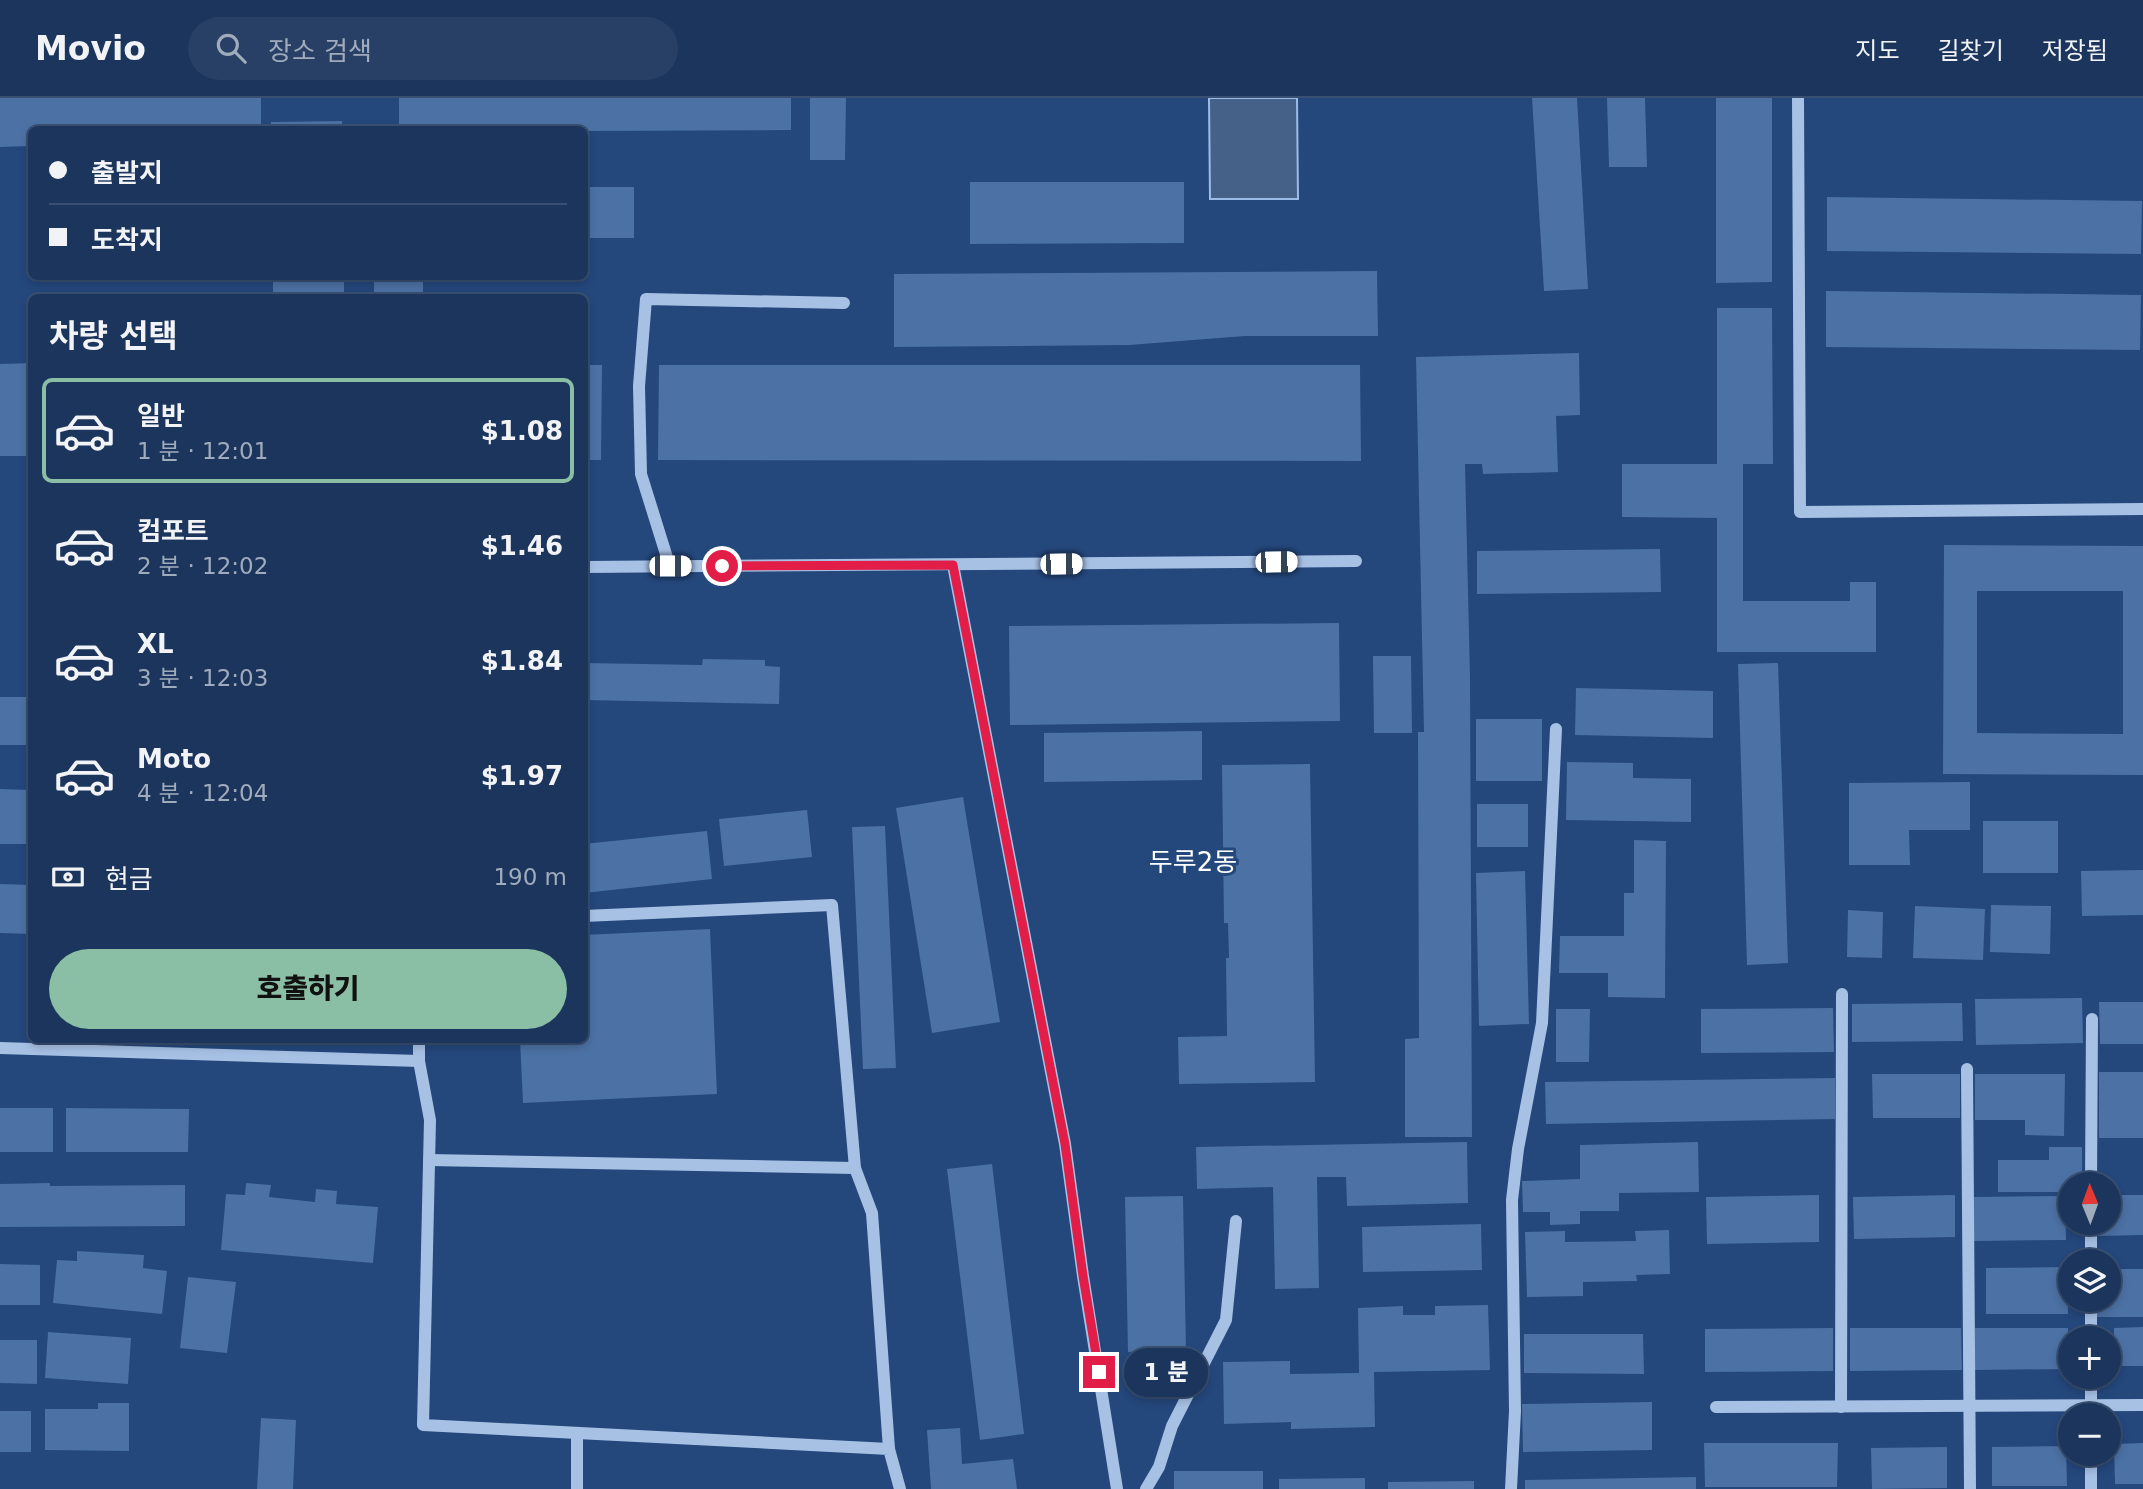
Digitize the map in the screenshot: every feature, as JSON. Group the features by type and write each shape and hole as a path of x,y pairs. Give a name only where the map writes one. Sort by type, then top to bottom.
{"street":[{"path":"1798,98 1800,512 2143,509"},
{"path":"670,566 641,474 639,386 646,299 844,303"},
{"path":"588,567 1356,561"},
{"path":"953,565 1065,1144 1117,1489"},
{"path":"1511,1489 1515,1410 1512,1200 1518,1149 1542,1023 1556,729"},
{"path":"588,916 832,905 855,1168 873,1213 889,1448 900,1489"},
{"path":"1841,1407 1842,994"},
{"path":"2091,1172 2092,1019"},
{"path":"419,1043 419,1061 430,1120 424,1425 889,1448"},
{"path":"0,1048 419,1061"},
{"path":"1967,1069 1970,1489"},
{"path":"429,1160 855,1168"},
{"path":"1146,1489 1159,1467 1172,1426 1226,1320 1236,1221"},
{"path":"2121,1408 2143,1405"},
{"path":"1716,1407 1970,1406 2058,1410"},
{"path":"577,1433 577,1489"},
{"path":"2091,1466 2091,1489"}],"water":[{"path":"1209,98 1297,98 1298,199 1210,199"}],"building":[{"path":"0,98 261,98 261,126 28,126 28,146 0,147"},
{"path":"399,98 791,98 791,130 588,131 588,126 399,126"},
{"path":"810,98 846,98 845,160 810,160"},
{"path":"1532,98 1577,98 1588,289 1544,291"},
{"path":"1607,98 1645,98 1647,167 1609,167"},
{"path":"1716,98 1772,98 1772,282 1716,283"},
{"path":"342,121 342,126 271,126 271,122"},
{"path":"970,182 1184,182 1184,243 970,244"},
{"path":"588,187 634,187 634,238 588,238"},
{"path":"1827,197 2142,201 2141,254 1827,251"},
{"path":"1377,271 1378,336 1245,336 1129,345 894,347 894,274"},
{"path":"273,280 344,280 344,294 273,294"},
{"path":"374,280 423,280 423,294 374,294"},
{"path":"1826,291 2141,295 2140,350 1826,347"},
{"path":"1717,308 1772,308 1773,464 1743,464 1743,601 1850,601 1850,582 1876,582 1876,652 1717,652 1717,518 1622,517 1622,464 1717,464"},
{"path":"1579,353 1580,415 1556,416 1558,472 1483,474 1482,464 1465,464 1470,676 1472,1137 1405,1137 1405,1039 1419,1038 1418,732 1424,732 1416,357"},
{"path":"28,363 28,456 0,456 0,364"},
{"path":"588,365 602,365 601,460 588,460"},
{"path":"659,365 1360,365 1361,461 658,460"},
{"path":"1944,545 2143,546 2143,775 1943,774","holes":["1977,591 2123,591 2123,734 1977,733"]},
{"path":"1660,549 1661,592 1477,594 1477,551"},
{"path":"1339,623 1340,721 1010,725 1009,626"},
{"path":"1373,656 1411,656 1412,733 1374,733"},
{"path":"703,659 765,660 765,666 780,667 779,704 588,700 588,663 702,665"},
{"path":"1778,663 1788,963 1747,965 1738,664"},
{"path":"1576,688 1713,691 1713,738 1575,735"},
{"path":"0,697 28,697 28,745 0,745"},
{"path":"1476,719 1542,719 1542,781 1476,781"},
{"path":"1202,731 1202,780 1044,782 1044,733"},
{"path":"1567,762 1633,763 1633,778 1691,779 1691,822 1566,820"},
{"path":"1310,764 1315,1082 1179,1084 1178,1037 1227,1036 1226,958 1229,958 1228,923 1224,923 1222,765"},
{"path":"1970,782 1970,830 1909,830 1910,865 1849,865 1849,783"},
{"path":"0,789 28,790 28,844 0,844"},
{"path":"963,797 1000,1022 932,1033 896,808"},
{"path":"1477,804 1528,804 1528,847 1477,847"},
{"path":"807,810 812,857 724,866 719,819"},
{"path":"1983,821 2058,821 2058,873 1983,873"},
{"path":"885,826 896,1068 863,1069 852,827"},
{"path":"707,831 712,879 588,893 588,844"},
{"path":"1634,840 1666,841 1665,998 1608,997 1608,973 1559,973 1560,936 1624,936 1624,893 1634,893"},
{"path":"2143,870 2143,915 2082,916 2081,871"},
{"path":"1525,871 1529,1024 1479,1026 1476,873"},
{"path":"0,884 28,885 28,934 0,933"},
{"path":"1991,905 2051,906 2050,954 1990,952"},
{"path":"1915,906 1985,909 1983,960 1913,958"},
{"path":"1848,910 1883,912 1882,958 1847,957"},
{"path":"710,929 717,1094 523,1103 520,1043 588,1043 588,935"},
{"path":"2082,998 2083,1043 1976,1045 1975,999"},
{"path":"2099,1002 2143,1002 2143,1044 2100,1044"},
{"path":"1962,1003 1963,1041 1852,1042 1852,1004"},
{"path":"1833,1008 1834,1052 1701,1053 1701,1009"},
{"path":"1556,1009 1590,1009 1589,1062 1556,1062"},
{"path":"2099,1072 2143,1072 2143,1138 2099,1138"},
{"path":"1872,1074 1960,1074 1960,1118 1873,1118"},
{"path":"1975,1074 2065,1074 2064,1136 2025,1135 2025,1120 1975,1120"},
{"path":"1835,1078 1835,1119 1546,1124 1545,1082"},
{"path":"0,1108 53,1108 53,1152 0,1152"},
{"path":"66,1108 189,1109 188,1152 66,1152"},
{"path":"1467,1142 1468,1203 1347,1206 1346,1177 1317,1177 1319,1288 1275,1289 1273,1187 1197,1189 1196,1147"},
{"path":"1698,1142 1699,1192 1619,1193 1619,1211 1580,1211 1580,1224 1550,1225 1550,1212 1523,1212 1522,1181 1580,1179 1580,1145"},
{"path":"2049,1147 2082,1147 2082,1172 2058,1172 2058,1192 1998,1192 1998,1160 2049,1160"},
{"path":"992,1164 1024,1434 980,1440 947,1169"},
{"path":"50,1183 50,1186 185,1185 185,1226 0,1227 0,1184"},
{"path":"246,1183 271,1185 269,1197 315,1202 316,1189 337,1191 336,1204 378,1207 373,1263 221,1250 226,1194 245,1195"},
{"path":"1819,1195 1819,1242 1707,1244 1706,1197"},
{"path":"1955,1195 1955,1237 1854,1239 1853,1197"},
{"path":"2121,1195 2143,1195 2143,1235 2121,1235"},
{"path":"1183,1196 1186,1350 1128,1352 1125,1197"},
{"path":"2058,1196 2058,1236 2066,1236 2066,1240 1974,1241 1974,1197"},
{"path":"1481,1224 1482,1270 1363,1272 1362,1227"},
{"path":"1669,1230 1670,1274 1636,1275 1637,1281 1583,1282 1583,1296 1527,1297 1525,1232 1565,1231 1565,1242 1636,1241 1635,1231"},
{"path":"77,1251 144,1255 143,1268 167,1271 162,1314 53,1303 57,1260 77,1261"},
{"path":"0,1264 40,1265 40,1305 0,1305"},
{"path":"2058,1267 2058,1312 2068,1314 1986,1314 1986,1268"},
{"path":"2121,1269 2143,1269 2143,1317 2096,1317 2096,1312 2121,1312"},
{"path":"188,1277 236,1282 227,1353 180,1348"},
{"path":"1488,1305 1490,1370 1374,1372 1375,1427 1291,1429 1291,1422 1224,1424 1223,1362 1290,1361 1290,1374 1359,1373 1358,1308 1403,1306 1403,1315 1435,1315 1435,1306"},
{"path":"2143,1327 2143,1366 2121,1366 2121,1328"},
{"path":"1833,1328 1833,1371 1705,1372 1705,1329"},
{"path":"1850,1328 1961,1328 1962,1370 1850,1371"},
{"path":"1975,1328 2058,1328 2058,1369 1975,1370"},
{"path":"48,1332 131,1338 128,1384 45,1378"},
{"path":"1524,1334 1643,1334 1644,1374 1524,1373"},
{"path":"0,1340 37,1340 37,1384 0,1383"},
{"path":"1652,1402 1652,1450 1523,1452 1522,1404"},
{"path":"98,1403 129,1403 129,1451 45,1450 45,1409 98,1409"},
{"path":"0,1411 31,1411 31,1452 0,1452"},
{"path":"261,1418 296,1420 293,1489 257,1489"},
{"path":"960,1428 962,1464 1013,1459 1017,1489 931,1489 927,1430"},
{"path":"1704,1443 1838,1443 1837,1487 1705,1487"},
{"path":"2143,1443 2143,1484 2115,1484 2115,1466 2121,1466 2121,1444"},
{"path":"2058,1446 2058,1466 2066,1466 2067,1486 1992,1486 1992,1447"},
{"path":"1947,1447 1947,1488 1872,1489 1871,1448"},
{"path":"1174,1471 1263,1471 1263,1489 1174,1489"},
{"path":"1696,1477 1696,1489 1525,1489 1525,1480"},
{"path":"1365,1478 1365,1489 1279,1489 1279,1479"},
{"path":"1474,1481 1474,1489 1388,1489 1388,1482"}],"district":[{"name":"두루2동","path":"1193,862"}],"route":[{"path":"722,566 953,565 1065,1144 1099,1372"}]}
